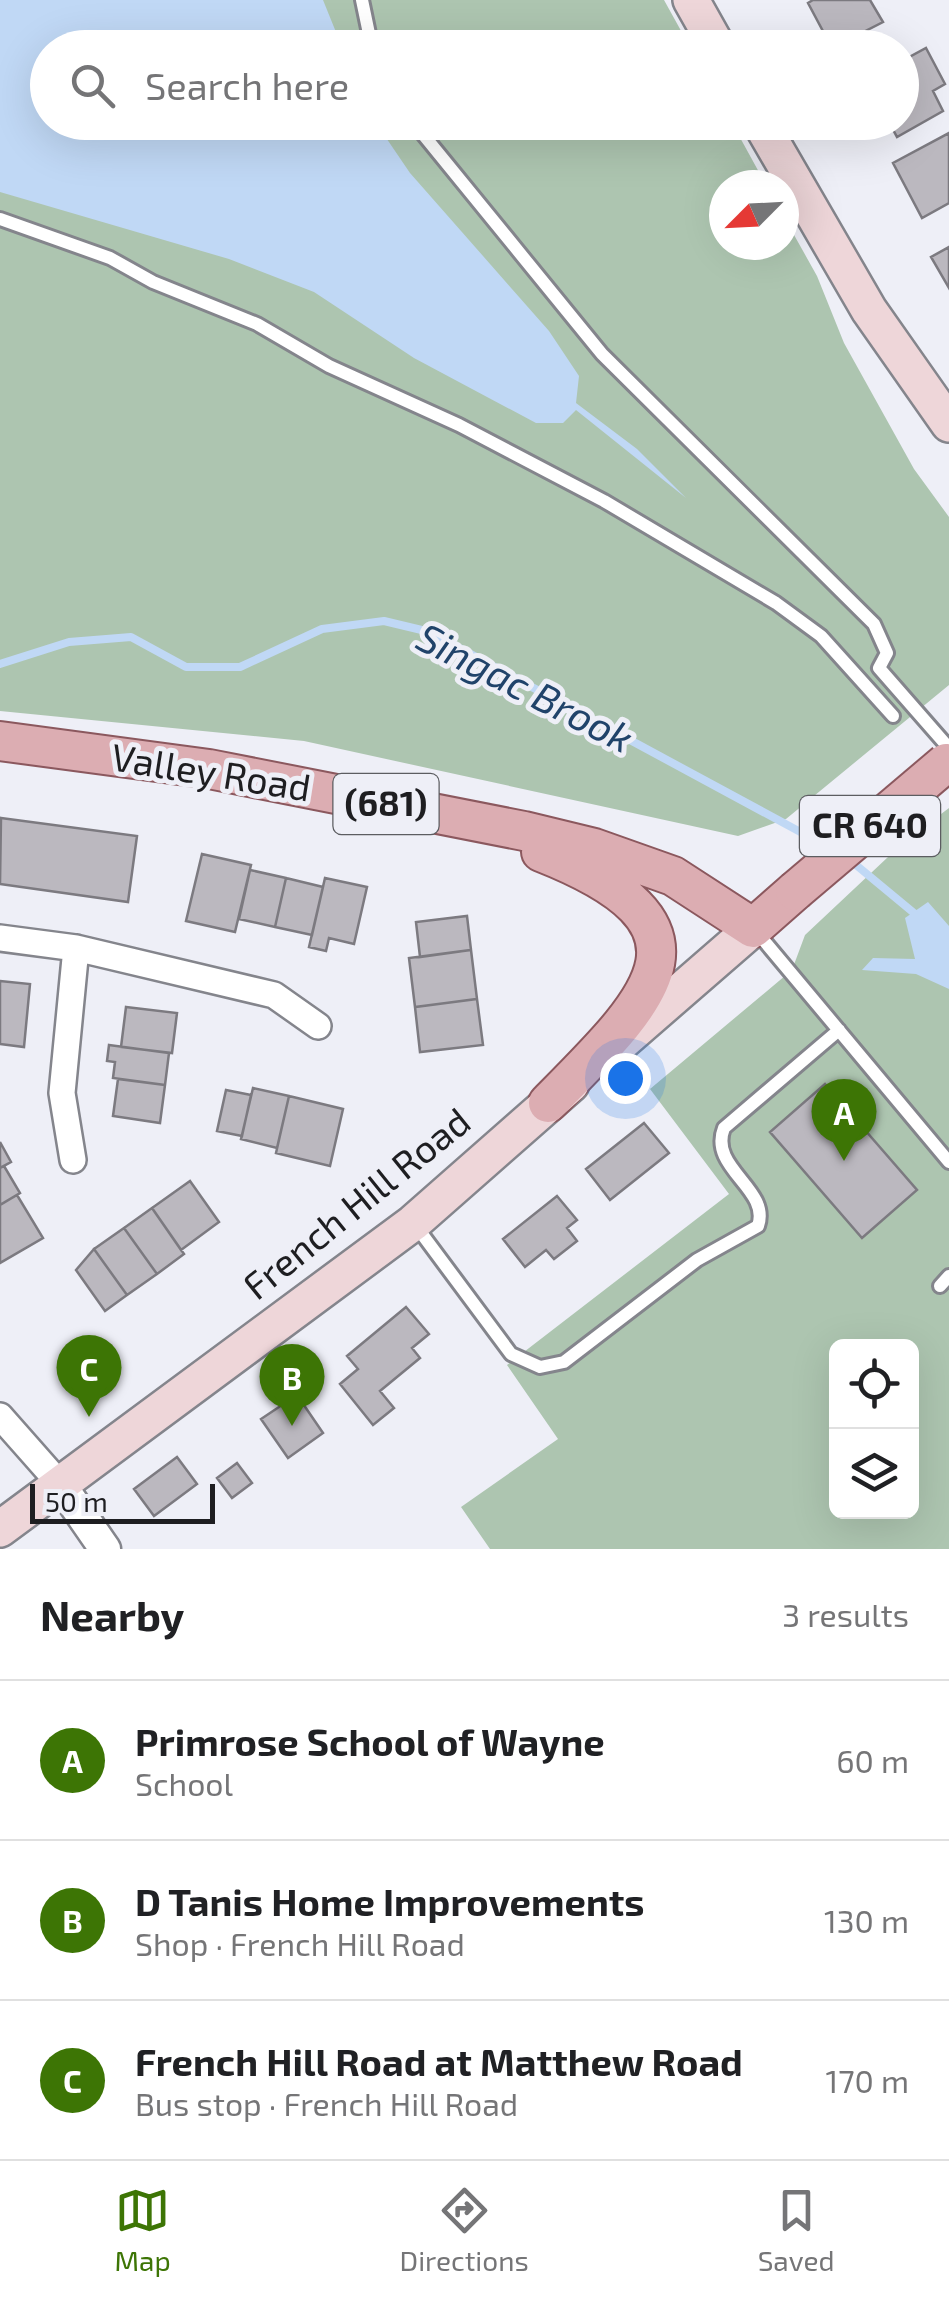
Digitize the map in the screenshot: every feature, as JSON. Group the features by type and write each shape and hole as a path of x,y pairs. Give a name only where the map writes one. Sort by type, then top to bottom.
{"main road":[{"path":"691,0 708,30"},
{"path":"770,140 868,310 948,422"},
{"name":"Valley Road","path":"0,741 209,769 524,831 643,864 702,892 753,928"},
{"name":"CR 640","path":"753,928 948,757"},
{"name":"Valley Road","path":"421,811 502,837 594,877 627,895 650,924 657,957 648,988 614,1034 548,1103"},
{"name":"French Hill Road","path":"0,1529 413,1222 753,928"}],"street":[{"path":"0,938 76,948 274,996 318,1026"},
{"path":"73,1160 62,1093 76,948"},
{"path":"0,1416 60,1484 105,1549"}],"lane":[{"path":"362,0 368,30"},
{"path":"428,140 602,354 874,624 888,653 879,668 864,680"},
{"path":"0,219 110,258 460,424 604,502 776,603 821,636 893,716"},
{"path":"879,668 948,757"},
{"path":"753,928 949,1162"},
{"path":"413,1222 512,1354 540,1368 564,1362 697,1260 758,1226 762,1215 758,1204 723,1153 719,1141 724,1128 839,1030"}],"green space":[{"path":"0,0 664,0 681,30 30,30 30,140 741,140 758,170 709,170 709,260 799,260 799,244 817,276 844,343 914,469 949,517 949,685 786,819 738,836 304,741 0,711"},
{"path":"949,808 949,1549 490,1549 461,1507 558,1439 507,1365 729,1194 650,1089 792,970 805,935 904,842"}],"water":[{"path":"0,0 323,0 335,30 30,30 30,140 388,140 410,173 549,331 579,376 576,403 637,449 686,498 576,410 563,423 536,423 414,358 314,292 229,259 0,192"},
{"path":"928,902 949,926 949,989 916,974 862,970 873,958 915,959 905,918"}],"building":[{"path":"870,0 883,22 867,30 822,30 808,3"},
{"path":"926,48 945,84 933,91 943,111 919,125 919,52"},
{"path":"949,133 949,203 922,218 893,163"},
{"path":"949,247 949,288 931,257"},
{"path":"1,818 137,836 128,902 0,884"},
{"path":"202,854 251,865 235,932 186,921"},
{"path":"250,870 286,878 275,927 239,919"},
{"path":"286,878 323,887 312,935 275,927"},
{"path":"325,878 367,887 354,944 329,938 326,951 309,947"},
{"path":"467,916 471,950 420,957 416,922"},
{"path":"471,950 477,999 415,1007 409,958"},
{"path":"0,981 30,984 24,1047 0,1044"},
{"path":"477,999 483,1045 420,1052 415,1007"},
{"path":"126,1007 177,1013 172,1053 121,1047"},
{"path":"109,1045 169,1053 165,1085 113,1078 115,1062 107,1061"},
{"path":"118,1079 165,1085 160,1123 113,1116"},
{"path":"825,1084 917,1190 862,1238 770,1132"},
{"path":"253,1088 289,1096 277,1148 241,1139"},
{"path":"226,1090 251,1095 242,1136 217,1131"},
{"path":"289,1096 343,1109 330,1166 276,1153"},
{"path":"644,1123 669,1153 610,1200 586,1169"},
{"path":"0,1142 11,1162 0,1168"},
{"path":"4,1166 20,1193 0,1205 0,1168"},
{"path":"190,1181 219,1222 181,1250 152,1208"},
{"path":"17,1195 43,1238 0,1263 0,1205"},
{"path":"557,1196 577,1220 567,1228 577,1241 554,1259 546,1250 525,1267 503,1239"},
{"path":"152,1208 184,1254 157,1274 124,1228"},
{"path":"124,1228 157,1274 127,1295 94,1249"},
{"path":"94,1249 127,1295 105,1311 76,1270"},
{"path":"406,1307 429,1334 412,1348 420,1358 380,1391 394,1408 373,1425 340,1384 358,1369 347,1356"},
{"path":"297,1395 323,1433 288,1458 261,1419"},
{"path":"177,1457 197,1484 154,1516 134,1489"},
{"path":"237,1463 252,1483 232,1498 217,1478"}],"waterway":[{"name":"Singac Brook","path":"0,664 69,642 131,637 186,667 240,667 322,629 384,621 430,632 830,848"},
{"name":"Singac Brook","path":"850,860 920,918"}],"place":[{"name":"Primrose School of Wayne","path":"844,1161"},
{"name":"French Hill Road at Matthew Road","path":"89,1417"},
{"name":"D Tanis Home Improvements","path":"292,1426"}]}
